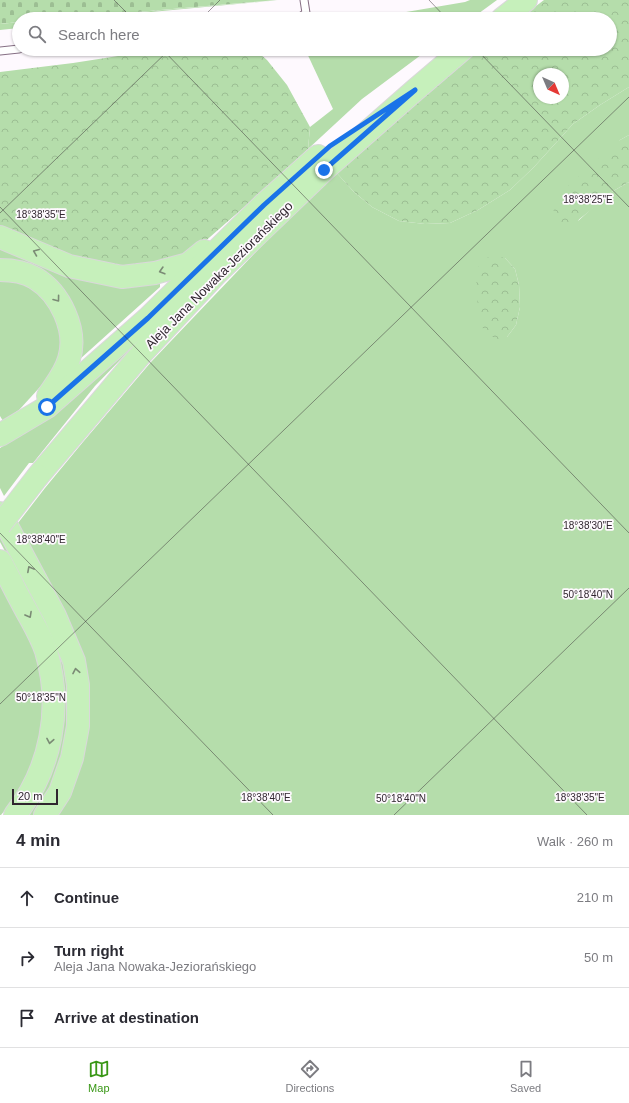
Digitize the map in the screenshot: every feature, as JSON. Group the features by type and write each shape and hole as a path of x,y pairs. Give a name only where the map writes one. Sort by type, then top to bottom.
{"main road":[{"path":"511,12 526,0"},
{"name":"Aleja Jana Nowaka-Jeziorańskiego","path":"0,526 38,476 142,353 217,273 324,170 455,56"},
{"path":"4,433 47,407 148,318 264,205 330,146 415,90"},
{"path":"0,237 69,266 122,277 155,274 188,264 264,205"},
{"path":"0,270 10,270 24,273 36,279 58,299 66,316 72,344 70,358 64,372 46,398 4,433"},
{"path":"0,513 55,616 74,661 78,685 78,726 72,758 60,792 45,815"},
{"path":"0,561 36,628 46,651 51,676 53,700 53,725 49,749 41,771 31,791 15,815"}],"lane":[{"path":"304,0 306,12"},
{"path":"0,51 12,50"}],"green space":[{"path":"0,0 277,0 138,12 12,12 12,23 0,24"},
{"path":"280,0 151,12 139,12"},
{"path":"470,0 497,0 481,12 406,12"},
{"path":"544,0 629,0 629,87 573,124 534,167 510,190 478,210 450,223 425,224 399,221 372,207 354,192 334,170 472,56 617,56 617,12 528,12"},
{"path":"12,23 12,29 0,30 0,24"},
{"path":"118,56 262,56 287,85 310,127 308,149 186,258 149,270 88,262 0,229 0,72"},
{"path":"308,56 420,56 362,99 308,149 310,127 333,109"},
{"path":"629,87 629,135 620,140 578,221 608,194 629,182 629,815 57,815 63,806 76,640 18,523 83,442 151,362 334,170 354,192 372,207 399,221 425,224 450,223 478,210 510,190 534,167 573,124","holes":["505,258 515,269 519,285 520,307 516,325 507,337"]},
{"path":"629,135 629,182 608,194 596,206 568,228 556,225 554,221 554,209 560,193 620,140"},
{"path":"0,244 160,282 160,287 80,359 78,356 79,326 0,260"},
{"path":"494,255 505,258 515,269 519,285 520,307 516,325 507,337 498,340 484,332 478,313 476,273 480,263 484,259"},
{"path":"0,280 13,281 25,285 37,292 47,301 58,319 62,352 51,375 19,410 3,421 0,416"},
{"path":"180,298 95,386 33,463 29,463 4,496 0,488 0,448 21,434"},
{"path":"0,526 48,618 67,671 69,736 49,794 36,815 26,815 59,743 21,580 0,542"},
{"path":"0,580 25,626 37,657 43,682 45,706 38,753 20,792 1,815 0,815"}],"route":[{"path":"47,407 148,318 264,205 330,146 415,90 324,170"}]}
